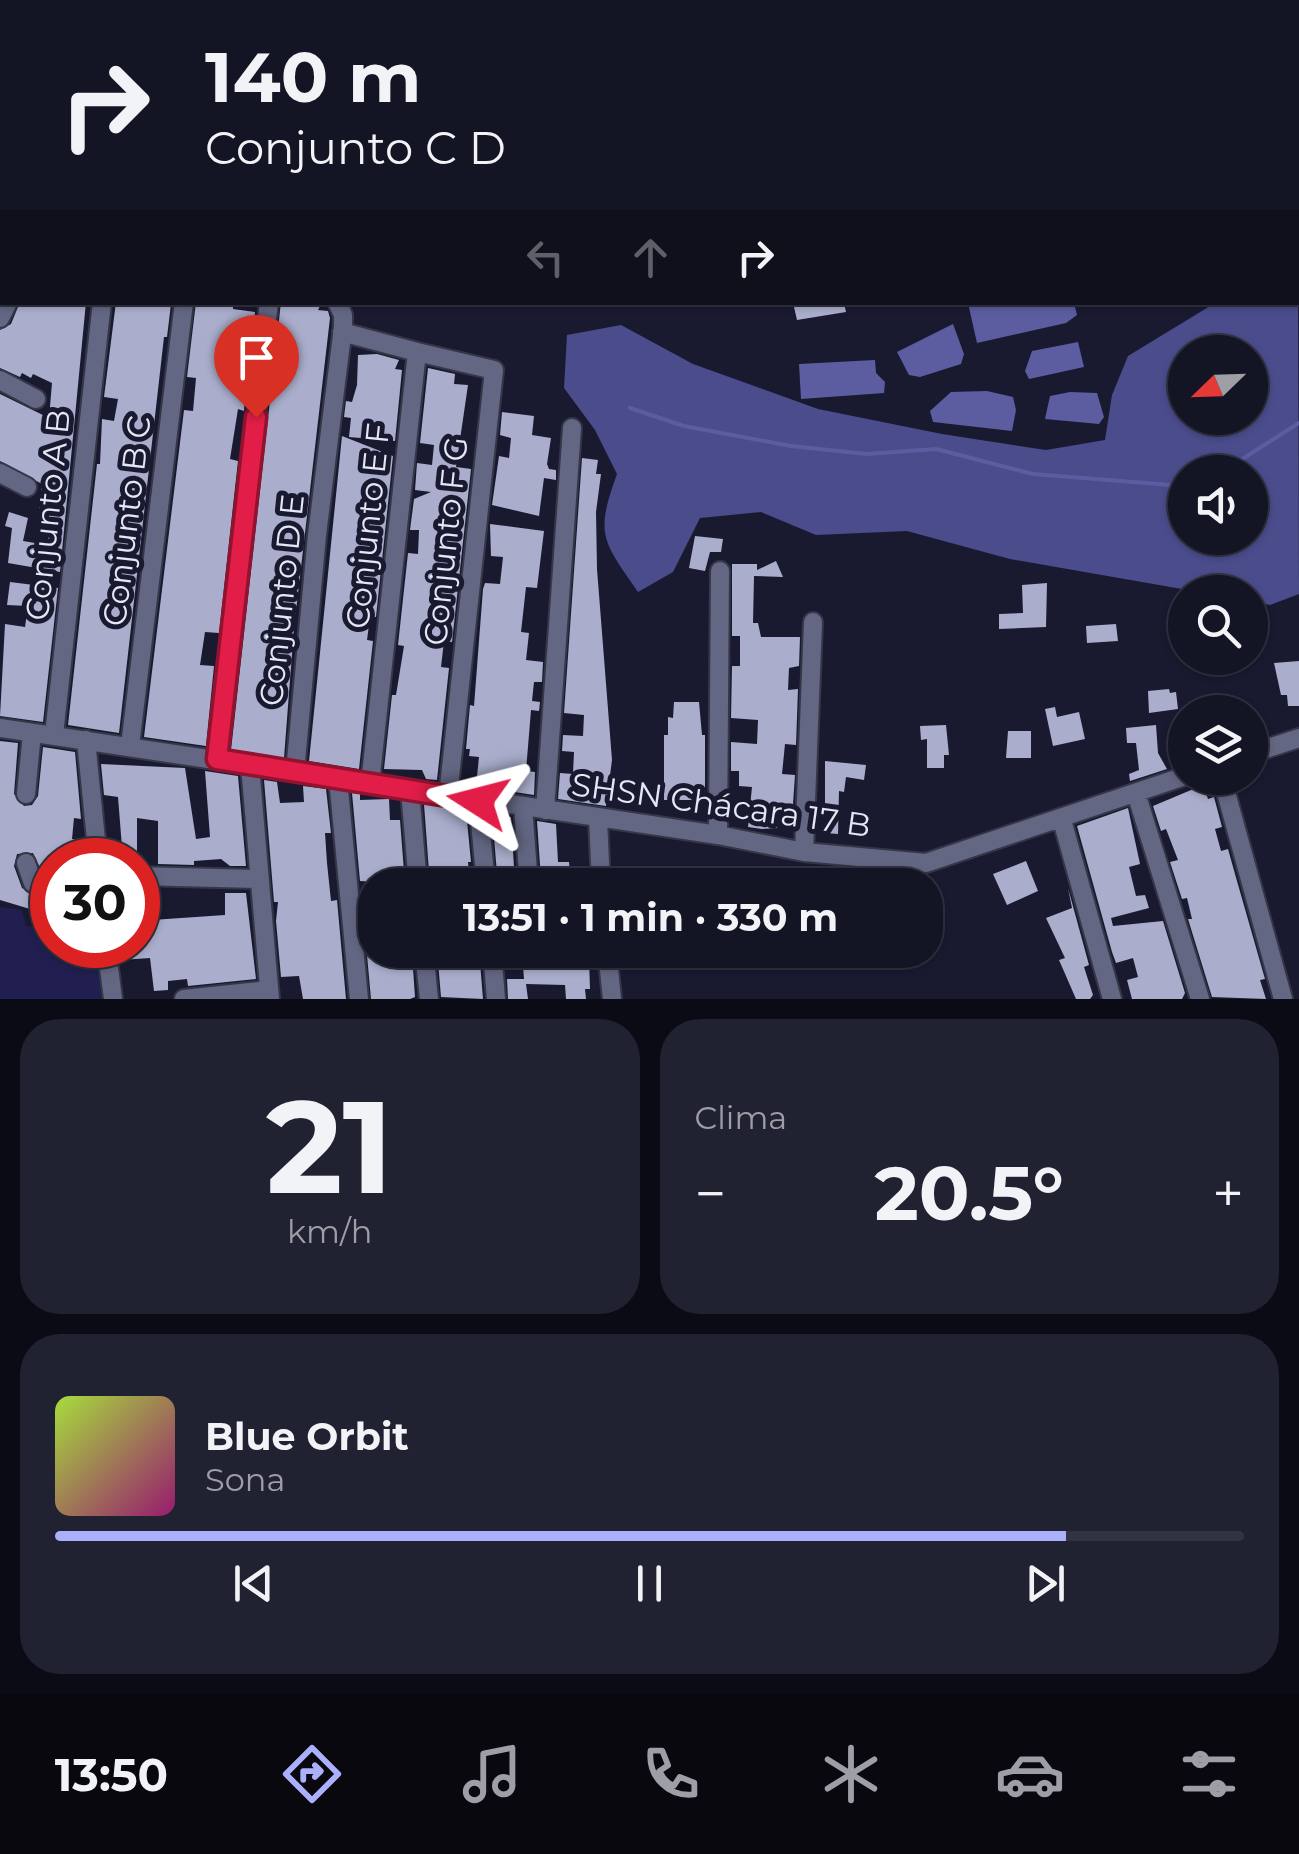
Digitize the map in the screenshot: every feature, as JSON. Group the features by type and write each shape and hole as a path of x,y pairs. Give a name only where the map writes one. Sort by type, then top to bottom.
{"street":[{"name":"Conjunto A B","path":"54,735 102,305"},
{"name":"Conjunto B C","path":"130,746 184,305"},
{"path":"217,759 268,305"},
{"path":"341,316 417,352"},
{"name":"Conjunto D E","path":"295,772 341,316"},
{"name":"Conjunto E F","path":"370,784 417,352"},
{"name":"Conjunto F G","path":"417,352 494,370 448,796"},
{"path":"0,380 36,399"},
{"path":"545,810 572,428"},
{"path":"0,474 27,486"},
{"path":"718,835 720,571"},
{"path":"804,852 813,622"},
{"name":"SHSN Chácara 17 B","path":"0,728 718,835 804,852 926,863 1168,782"},
{"path":"26,794 32,733"},
{"path":"1268,748 1299,738"},
{"path":"86,740 96,838"},
{"path":"184,999 270,994 250,765"},
{"path":"338,779 359,999"},
{"path":"410,790 417,868"},
{"path":"1136,793 1200,999"},
{"path":"1227,795 1283,999"},
{"path":"478,801 484,868"},
{"path":"523,807 528,868"},
{"path":"598,819 600,868"},
{"path":"1062,820 1112,999"},
{"path":"26,864 30,875"},
{"path":"160,877 259,879"},
{"path":"109,968 113,999"},
{"path":"426,968 429,999"},
{"path":"493,968 496,999"},
{"path":"609,968 612,999"}],"shaded area":[{"path":"1212,305 1298,305 1299,594 1270,605 1268,575 1168,575 1168,587 1010,559 907,531 816,535 761,512 700,518 673,572 638,592 616,560 606,536 606,511 617,474 595,430 564,388 567,335 621,325 693,364 818,409 1046,450 1105,440 1112,395 1128,356"},
{"path":"0,907 22,910 26,926 30,926 30,968 103,968 105,999 0,999"}],"water":[{"path":"968,305 1074,305 1077,315 1066,323 977,343"},
{"path":"953,324 964,354 961,364 920,377 909,375 897,352"},
{"path":"1078,342 1084,367 1029,379 1025,371 1032,351"},
{"path":"875,360 876,373 885,382 884,393 801,399 799,364"},
{"path":"987,391 1013,397 1016,410 1012,431 933,422 930,411 951,392"},
{"path":"1097,393 1104,417 1099,424 1045,419 1050,396"}],"building":[{"path":"19,305 86,305 60,572 8,563 12,528 5,526 9,512 28,518 23,541 47,545 50,524 38,522 42,484 0,461 0,394 49,418 52,383 33,374 31,378 22,373 20,377 0,368 0,330 11,324"},
{"path":"116,305 171,305 119,733 68,725 102,419 114,421 118,399 104,397"},
{"path":"196,305 233,305 233,309 255,312 253,335 234,333 230,356 232,366 247,368 244,411 238,409 230,459 238,461 219,633 205,632 200,665 214,666 206,746 144,737 184,410 193,411 196,378 187,377"},
{"path":"281,305 320,305 318,310 328,311 330,318 294,628 284,758 231,750"},
{"path":"844,305 846,312 797,320 794,307"},
{"path":"377,354 399,360 395,369 402,370 395,441 349,437 351,418 344,417 346,401 352,402 357,385 358,355"},
{"path":"428,368 455,374 454,384 468,385 456,467 471,469 452,642 444,641 441,667 449,668 437,780 426,779 422,770 384,769 392,695 396,695 404,646 398,645 408,553 418,554 419,530 410,530 414,499 431,492 415,490 417,463 432,465 434,445 420,443"},
{"path":"502,412 534,416 532,435 551,438 547,464 549,469 556,470 556,480 544,478 539,516 492,505 499,456 509,458 511,438 500,435"},
{"path":"342,436 393,456 376,617 370,617 367,640 373,641 359,769 309,761"},
{"path":"582,458 598,460 596,474 601,474 596,512 597,569 612,760 606,806 558,799 560,773 573,774 574,752 562,751 563,735 583,736 584,715 564,713"},
{"path":"490,524 544,531 537,588 526,587 521,632 529,633 526,660 543,662 542,682 534,682 532,701 540,702 539,711 531,710 526,771 535,772 534,795 476,786 479,757 469,756 470,749 466,749 470,705 474,706 483,589 485,583 500,584 503,557 491,556"},
{"path":"695,536 723,539 721,552 710,552 705,571 689,568"},
{"path":"776,561 783,577 754,576 753,623 758,623 761,637 800,637 799,666 789,668 788,690 798,689 796,745 785,744 782,774 795,775 793,804 780,803 777,828 762,829 748,827 752,787 739,786 739,771 731,771 731,742 757,744 758,720 731,718 732,666 740,666 740,636 732,636 732,564 757,564 757,570"},
{"path":"10,582 58,588 43,722 0,716 5,624 25,627 28,606 7,605"},
{"path":"1047,583 1046,627 999,629 999,614 1023,613 1022,585"},
{"path":"1116,624 1118,641 1087,643 1086,626"},
{"path":"1299,661 1299,706 1288,706 1287,695 1281,695 1274,663"},
{"path":"1169,689 1176,695 1168,695 1168,710 1149,713 1148,691"},
{"path":"674,702 699,702 705,735 705,800 664,800 664,735 668,735 668,717 673,718"},
{"path":"1055,707 1057,717 1079,712 1085,739 1053,746 1045,709"},
{"path":"946,725 949,755 944,755 944,768 927,768 927,739 921,740 920,726"},
{"path":"1156,725 1158,753 1167,769 1130,781 1129,774 1139,770 1136,743 1127,743 1126,728"},
{"path":"1008,731 1031,731 1031,758 1006,758"},
{"path":"0,741 18,743 14,794 24,806 32,805 38,796 43,747 75,752 81,819 74,818 72,838 30,838 30,853 17,854 14,866 22,888 30,893 30,909 0,900"},
{"path":"825,761 866,765 864,780 846,777 844,792 839,791 838,834 825,833"},
{"path":"101,764 185,768 196,839 210,837 205,771 238,776 246,866 230,866 221,859 194,861 194,865 160,864 158,821 137,818 137,838 121,838 118,797 104,795"},
{"path":"264,780 277,782 280,803 304,802 303,786 326,789 331,833 325,833 327,863 331,901 337,900 346,999 303,999 299,976 281,977 278,902 274,902"},
{"path":"352,793 360,794 360,800 389,799 390,820 400,820 404,868 359,868"},
{"path":"1179,795 1214,797 1222,827 1215,829 1221,851 1228,849 1265,979 1260,980 1266,999 1212,997 1188,919 1192,919 1187,898 1182,899 1170,862 1178,860 1166,829 1161,831 1153,806"},
{"path":"424,804 466,810 468,868 429,868"},
{"path":"1128,808 1140,864 1129,867 1136,896 1145,895 1149,908 1111,918 1113,926 1163,921 1185,993 1182,999 1132,999 1127,980 1138,977 1133,958 1116,963 1112,952 1077,826"},
{"path":"492,814 511,817 514,868 497,868"},
{"path":"537,821 556,824 558,862 569,862 570,868 540,868"},
{"path":"1026,861 1038,891 1007,905 993,874"},
{"path":"1068,888 1089,965 1084,967 1093,995 1090,999 1076,999 1059,960 1065,958 1046,918 1072,908"},
{"path":"225,893 246,893 256,979 188,986 187,979 168,981 168,990 154,991 151,968 160,968 160,919 225,915"},
{"path":"368,968 413,968 415,997 371,999"},
{"path":"439,968 480,968 483,999 441,997"},
{"path":"523,968 589,968 590,989 585,989 586,999 566,999 565,985 526,984 528,999 508,999 507,979 524,979"}],"waterway":[{"path":"630,408 684,426 791,446 867,454 936,449 1033,474 1168,485"},
{"path":"1248,455 1299,423"}],"route":[{"path":"256,417 217,759 478,801"}]}
